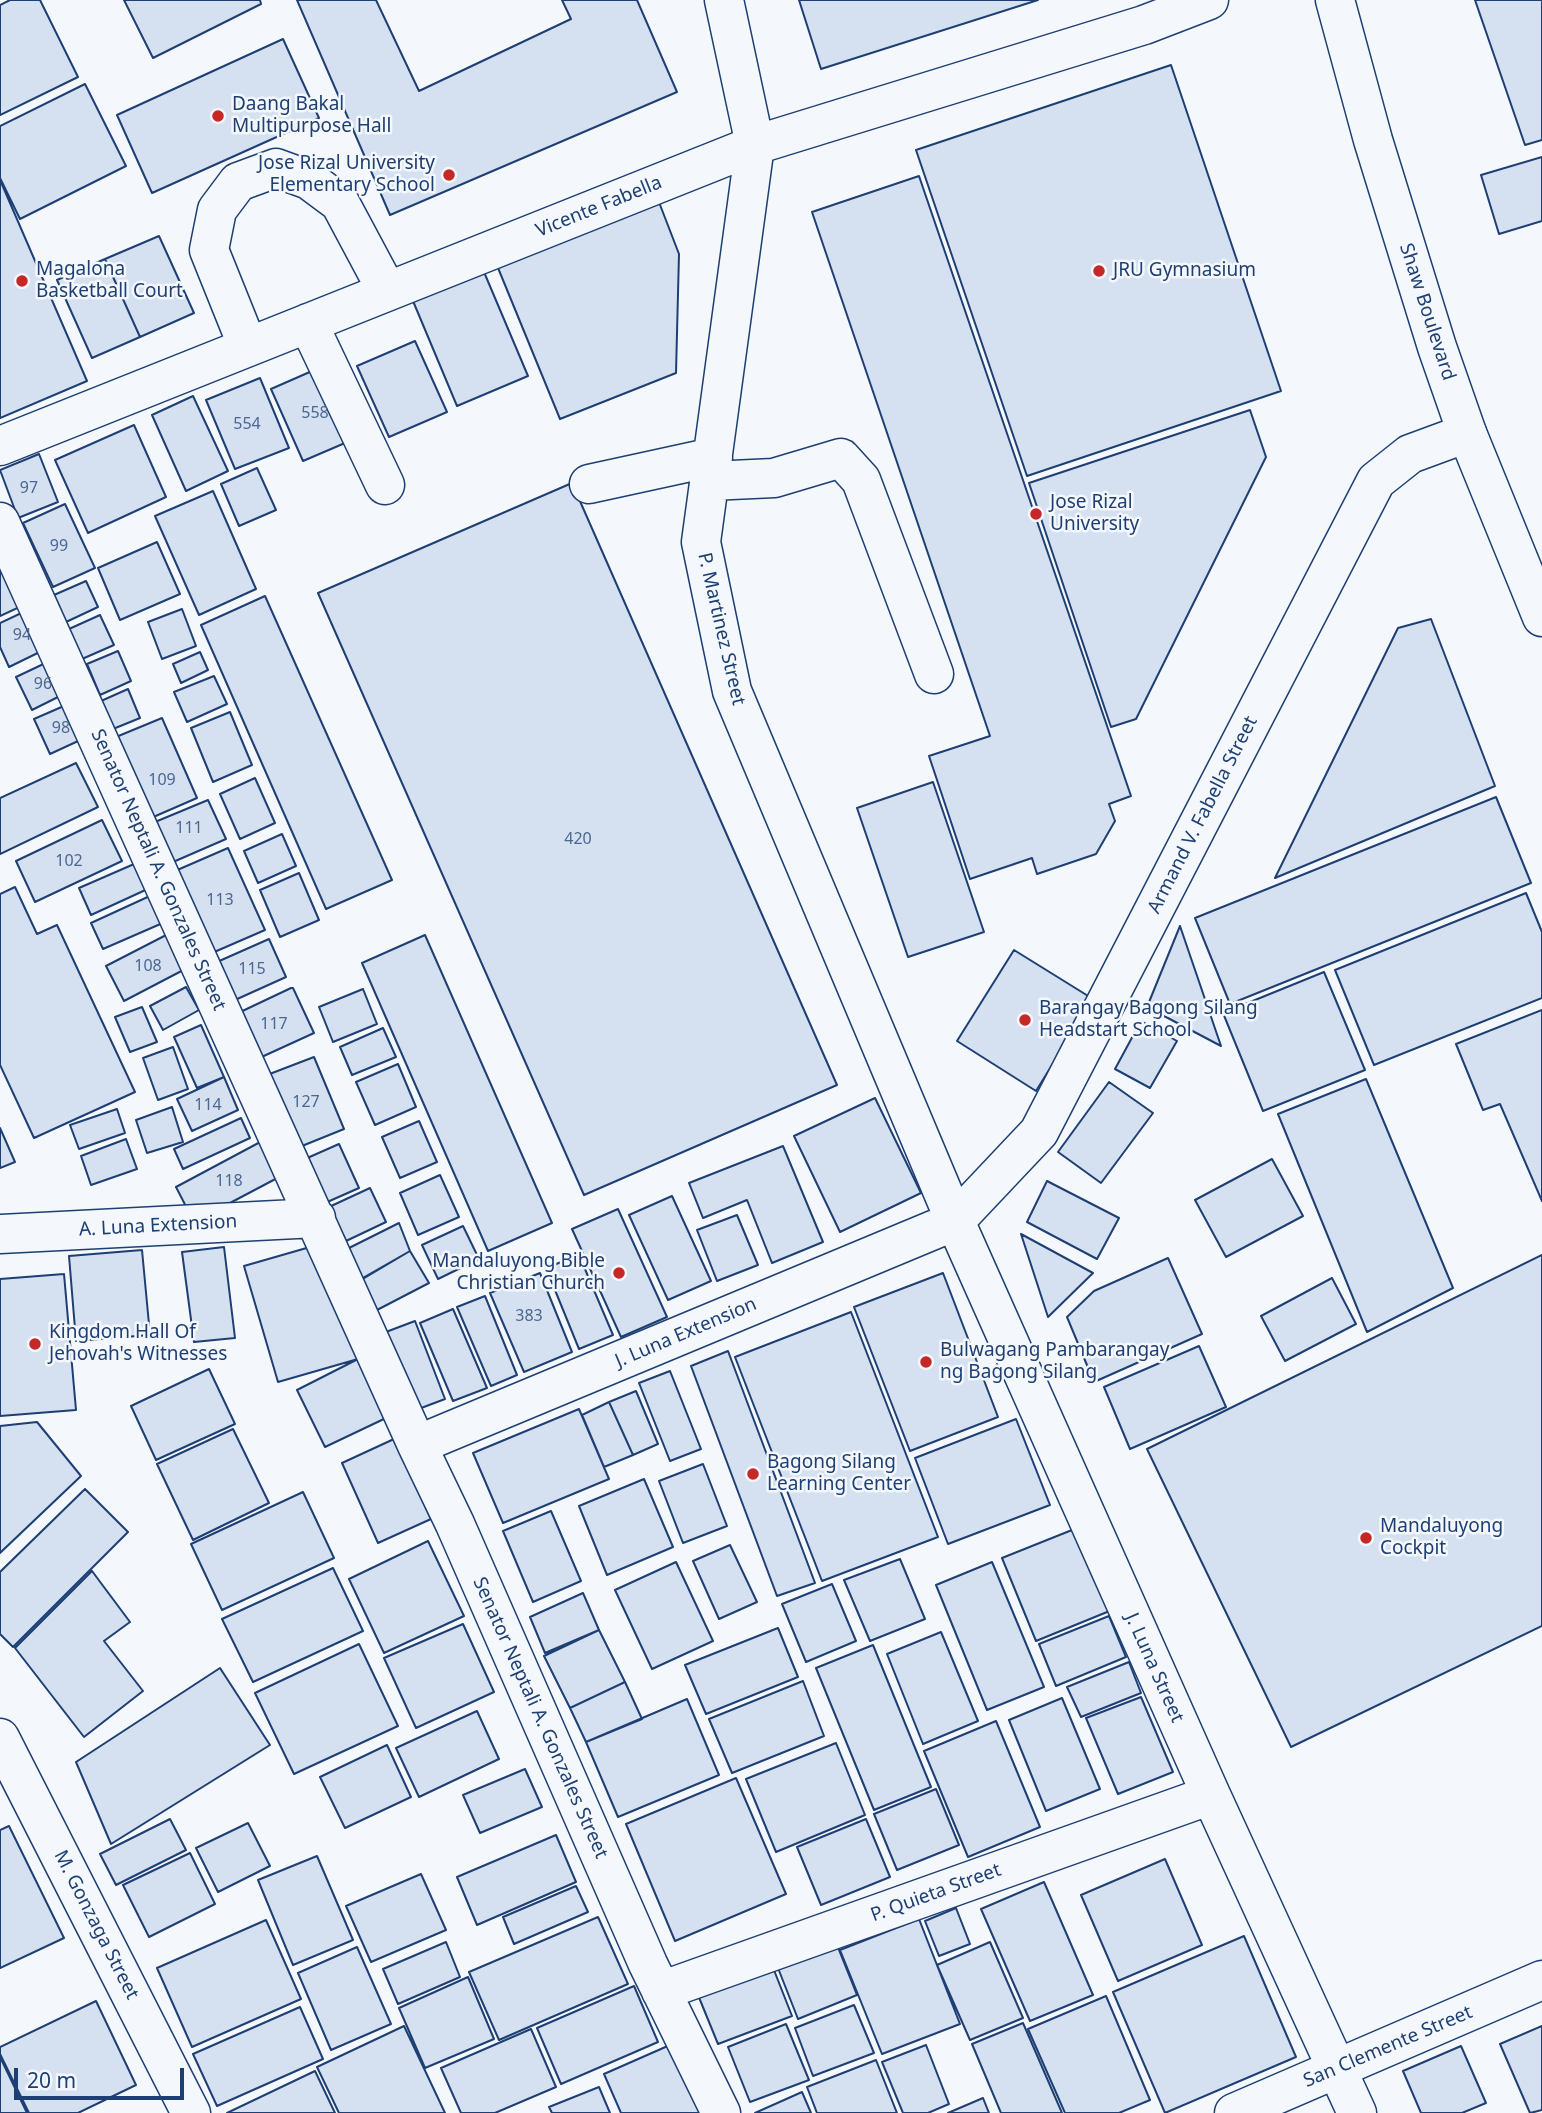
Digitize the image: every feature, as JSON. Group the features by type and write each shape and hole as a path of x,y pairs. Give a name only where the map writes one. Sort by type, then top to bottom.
{"street":[{"name":"P. Martinez Street","path":"724,0 755,145 701,542 732,691 955,1221"},
{"name":"Vicente Fabella","path":"0,446 755,145 1144,25 1209,0"},
{"name":"Shaw Boulevard","path":"1335,0 1373,140 1437,347 1467,433 1542,617"},
{"path":"248,347 209,250 217,210 238,182 276,168 309,180 330,195 340,203 387,291"},
{"path":"308,323 385,485"},
{"name":"Armand V. Fabella Street","path":"955,1221 1039,1132 1376,481 1410,454 1467,433"},
{"path":"589,484 712,469 774,478 841,458 861,480 934,674"},
{"name":"Senator Neptali A. Gonzales Street","path":"0,522 460,1536 662,1991 721,2113"},
{"name":"A. Luna Extension","path":"0,1234 316,1219"},
{"name":"J. Luna Extension","path":"417,1445 955,1221"},
{"name":"J. Luna Street","path":"955,1221 1211,1796 1357,2113"},
{"name":"M. Gonzaga Street","path":"0,1738 191,2113"},
{"name":"P. Quieta Street","path":"662,1991 1211,1796"},
{"name":"San Clemente Street","path":"1234,2113 1542,1980"}],"building":[{"path":"10,0 40,0 78,77 0,115 0,5"},
{"path":"124,0 260,0 261,4 153,58"},
{"name":"Jose Rizal University Elementary School","path":"297,0 376,0 419,91 571,19 562,0 637,0 677,92 390,215"},
{"path":"799,0 1038,0 821,69"},
{"path":"1475,0 1542,0 1542,140 1525,145"},
{"name":"Daang Bakal Multipurpose Hall","path":"283,39 319,118 152,193 117,115"},
{"name":"JRU Gymnasium","path":"1171,65 1281,391 1027,476 916,150"},
{"path":"85,84 126,166 20,219 0,178 0,126"},
{"path":"1542,157 1542,221 1499,234 1481,175"},
{"path":"919,176 1131,796 1109,804 1115,821 1096,854 1037,874 1032,858 970,879 929,756 990,736 812,212"},
{"name":"Magalona Basketball Court","path":"0,180 87,381 0,418"},
{"path":"657,197 679,254 676,373 560,419 496,263"},
{"path":"159,236 194,313 140,337 105,259"},
{"path":"105,259 140,337 92,358 57,280"},
{"path":"484,272 528,376 457,406 413,301"},
{"path":"415,341 447,412 389,437 357,366"},
{"path":"328,364 359,437 303,461 271,389"},
{"path":"260,378 289,448 235,469 206,400"},
{"path":"193,396 228,471 186,491 152,415"},
{"path":"1250,410 1266,457 1136,719 1111,727 1029,483"},
{"path":"134,425 166,497 88,533 55,460"},
{"path":"39,454 58,502 18,518 0,470"},
{"path":"257,468 276,510 239,526 221,484"},
{"path":"572,483 837,1085 584,1195 318,593"},
{"path":"213,491 256,589 199,615 155,516"},
{"path":"65,504 95,568 53,587 23,523"},
{"path":"157,542 180,594 120,620 98,568"},
{"path":"0,556 28,603 0,616"},
{"path":"86,581 98,607 66,622 54,595"},
{"path":"265,596 392,880 326,909 201,625"},
{"path":"32,608 50,647 9,667 0,647 0,623"},
{"path":"182,609 196,646 162,659 148,622"},
{"path":"100,615 114,645 82,659 69,629"},
{"path":"1431,619 1495,786 1275,878 1398,628"},
{"path":"118,651 131,681 100,695 87,664"},
{"path":"200,652 208,670 181,683 173,664"},
{"path":"54,659 70,691 32,710 16,677"},
{"path":"214,676 227,704 187,722 174,692"},
{"path":"128,689 140,718 113,729 101,701"},
{"path":"73,702 89,736 50,754 34,719"},
{"path":"230,712 252,765 213,782 191,728"},
{"path":"162,718 197,798 151,818 116,737"},
{"path":"76,763 98,807 0,854 0,798"},
{"path":"255,778 275,823 240,839 220,794"},
{"path":"933,782 984,932 908,957 857,808"},
{"path":"1496,797 1531,883 1230,1004 1195,918"},
{"path":"208,800 226,839 173,862 155,822"},
{"path":"102,820 122,861 35,902 16,861"},
{"path":"282,834 296,866 258,883 244,851"},
{"path":"228,848 265,930 212,953 175,871"},
{"path":"141,861 152,887 91,915 79,888"},
{"path":"299,873 319,920 280,937 260,890"},
{"path":"15,887 37,934 57,925 135,1092 34,1138 0,1065 0,894"},
{"path":"1526,893 1542,932 1542,998 1374,1065 1335,970"},
{"path":"152,895 165,922 103,949 91,923"},
{"path":"1180,926 1221,1046 1147,1007"},
{"path":"172,932 191,966 124,1001 106,966"},
{"path":"425,935 552,1223 488,1251 362,963"},
{"path":"269,939 286,977 235,1000 217,962"},
{"name":"Barangay Bagong Silang Headstart School","path":"1014,950 1093,999 1036,1091 957,1041"},
{"path":"1324,972 1365,1070 1263,1111 1223,1013"},
{"path":"186,987 199,1010 163,1030 150,1006"},
{"path":"291,988 314,1033 255,1060 234,1015"},
{"path":"363,989 377,1024 333,1042 319,1007"},
{"path":"142,1007 157,1042 130,1052 115,1017"},
{"path":"1542,1010 1542,1201 1500,1104 1483,1110 1456,1044"},
{"path":"1141,1021 1177,1041 1150,1088 1115,1069"},
{"path":"201,1025 224,1077 197,1088 174,1037"},
{"path":"383,1028 396,1057 352,1075 340,1047"},
{"path":"173,1047 188,1089 158,1100 143,1058"},
{"path":"314,1057 344,1129 297,1148 267,1075"},
{"path":"398,1064 416,1107 375,1125 356,1082"},
{"path":"224,1077 238,1110 192,1131 177,1099"},
{"path":"1366,1079 1453,1288 1367,1332 1278,1114"},
{"path":"1109,1082 1153,1113 1101,1183 1058,1152"},
{"path":"875,1098 921,1193 840,1232 794,1136"},
{"path":"172,1107 183,1142 147,1153 136,1120"},
{"path":"117,1109 125,1133 79,1149 70,1125"},
{"path":"241,1118 250,1138 183,1169 174,1149"},
{"path":"419,1121 437,1162 400,1178 382,1137"},
{"path":"0,1128 15,1162 0,1168"},
{"path":"126,1139 137,1169 91,1185 81,1156"},
{"path":"264,1140 283,1175 194,1222 176,1187"},
{"path":"339,1144 359,1188 325,1203 305,1159"},
{"path":"783,1146 823,1242 772,1263 747,1200 703,1218 689,1183"},
{"path":"1272,1159 1303,1216 1226,1257 1195,1200"},
{"path":"440,1175 459,1217 418,1235 400,1193"},
{"path":"1047,1181 1119,1218 1097,1259 1027,1222"},
{"path":"370,1188 386,1222 346,1241 329,1207"},
{"path":"672,1196 711,1281 668,1300 629,1215"},
{"name":"Mandaluyong Bible Christian Church","path":"618,1209 667,1317 621,1337 572,1229"},
{"path":"737,1215 758,1265 717,1281 697,1230"},
{"path":"399,1223 410,1251 361,1279 347,1249"},
{"path":"463,1226 479,1259 438,1279 422,1245"},
{"path":"1021,1234 1093,1273 1048,1317"},
{"path":"324,1243 358,1359 278,1382 244,1266"},
{"path":"224,1247 235,1338 194,1342 182,1252"},
{"path":"142,1250 150,1335 76,1341 69,1256"},
{"path":"410,1251 429,1283 377,1310 361,1280"},
{"path":"579,1255 613,1335 579,1349 546,1268"},
{"name":"Mandaluyong Cockpit","path":"1542,1255 1542,1626 1291,1747 1147,1449"},
{"path":"1168,1258 1202,1334 1094,1382 1067,1317 1094,1291"},
{"path":"540,1273 572,1352 524,1372 490,1293"},
{"name":"Bulwagang Pambarangay ng Bagong Silang","path":"943,1273 998,1417 910,1451 854,1307"},
{"name":"Kingdom Hall Of Jehovah's Witnesses","path":"64,1274 76,1410 0,1416 0,1279"},
{"path":"1332,1278 1356,1324 1285,1361 1261,1316"},
{"path":"485,1296 517,1375 491,1386 457,1307"},
{"path":"453,1309 487,1388 453,1401 420,1323"},
{"path":"851,1312 938,1537 822,1581 735,1357"},
{"path":"415,1321 445,1399 408,1413 378,1335"},
{"path":"1199,1346 1226,1407 1130,1449 1104,1387"},
{"name":"Bagong Silang Learning Center","path":"728,1351 815,1583 777,1596 691,1366"},
{"path":"358,1359 386,1418 325,1447 297,1390"},
{"path":"209,1369 235,1424 156,1460 131,1406"},
{"path":"670,1371 701,1449 670,1461 639,1383"},
{"path":"636,1391 658,1444 633,1455 609,1402"},
{"path":"609,1402 633,1455 604,1467 582,1415"},
{"path":"579,1409 609,1479 503,1523 473,1453"},
{"path":"1016,1419 1050,1505 948,1544 915,1458"},
{"path":"37,1422 81,1476 0,1553 0,1426"},
{"path":"233,1429 269,1503 193,1540 157,1464"},
{"path":"394,1439 431,1519 378,1543 342,1463"},
{"path":"703,1464 727,1526 683,1543 659,1481"},
{"path":"644,1479 673,1547 607,1575 579,1506"},
{"path":"85,1489 128,1532 13,1647 0,1634 0,1572"},
{"path":"303,1492 334,1558 222,1610 191,1544"},
{"path":"551,1511 581,1581 533,1602 503,1531"},
{"path":"1077,1528 1112,1610 1036,1641 1002,1558"},
{"path":"428,1541 464,1616 384,1653 349,1579"},
{"path":"730,1545 757,1602 719,1619 693,1561"},
{"path":"900,1559 925,1619 870,1641 844,1580"},
{"path":"676,1562 713,1641 652,1669 615,1590"},
{"path":"992,1562 1044,1687 987,1710 936,1585"},
{"path":"333,1568 363,1631 253,1682 222,1619"},
{"path":"92,1571 130,1622 104,1641 143,1691 84,1737 15,1648"},
{"path":"832,1584 856,1641 806,1662 782,1604"},
{"path":"583,1593 599,1630 545,1653 530,1617"},
{"path":"1109,1616 1126,1657 1056,1686 1039,1644"},
{"path":"463,1624 494,1692 416,1728 384,1658"},
{"path":"778,1628 798,1677 706,1714 685,1665"},
{"path":"599,1630 625,1682 570,1708 544,1656"},
{"path":"941,1632 978,1721 923,1744 887,1654"},
{"path":"359,1644 398,1726 294,1774 255,1693"},
{"path":"873,1645 931,1787 874,1810 816,1668"},
{"path":"1129,1662 1141,1693 1081,1717 1067,1687"},
{"path":"220,1668 270,1745 111,1844 76,1762"},
{"path":"803,1681 824,1736 732,1773 709,1719"},
{"path":"625,1682 642,1719 586,1742 570,1708"},
{"path":"1141,1697 1173,1772 1118,1794 1086,1718"},
{"path":"1062,1698 1100,1789 1046,1811 1009,1720"},
{"path":"687,1699 719,1775 618,1817 586,1742"},
{"path":"477,1711 499,1759 419,1797 396,1748"},
{"path":"996,1721 1040,1827 968,1857 924,1751"},
{"path":"836,1743 865,1815 776,1852 746,1779"},
{"path":"387,1745 411,1797 345,1828 320,1777"},
{"path":"525,1769 542,1807 480,1833 463,1795"},
{"path":"736,1778 786,1894 675,1941 626,1824"},
{"path":"936,1789 959,1845 897,1870 874,1814"},
{"path":"170,1819 186,1850 116,1885 100,1854"},
{"path":"866,1819 890,1877 821,1905 797,1847"},
{"path":"248,1823 270,1866 218,1892 196,1848"},
{"path":"9,1826 64,1938 0,1968 0,1830"},
{"path":"556,1835 576,1882 477,1925 457,1877"},
{"path":"190,1853 215,1904 149,1937 123,1885"},
{"path":"317,1856 353,1940 293,1965 258,1880"},
{"path":"1165,1859 1202,1945 1118,1981 1081,1895"},
{"path":"421,1874 446,1930 371,1962 346,1906"},
{"path":"1044,1882 1093,1995 1030,2021 981,1909"},
{"path":"576,1886 588,1912 514,1944 503,1917"},
{"path":"956,1908 970,1944 939,1956 925,1921"},
{"path":"598,1917 628,1984 499,2040 469,1972"},
{"path":"919,1919 960,2024 882,2054 840,1950"},
{"path":"266,1920 301,1999 192,2047 157,1968"},
{"path":"1244,1936 1296,2057 1165,2113 1113,1992"},
{"path":"446,1942 460,1977 398,2004 383,1969"},
{"path":"990,1942 1023,2018 970,2040 937,1965"},
{"path":"837,1945 857,1995 798,2019 778,1968"},
{"path":"357,1947 391,2024 331,2050 298,1973"},
{"path":"772,1965 792,2016 718,2044 698,1995"},
{"path":"468,1977 494,2039 425,2068 399,2008"},
{"path":"634,1986 658,2042 561,2084 537,2028"},
{"path":"1106,1996 1150,2100 1119,2113 1065,2113 1028,2029"},
{"path":"96,2001 136,2085 78,2113 29,2113 0,2054 0,2047"},
{"path":"854,2005 874,2053 813,2076 795,2028"},
{"path":"300,2007 323,2059 217,2106 193,2054"},
{"path":"1023,2023 1062,2113 1001,2113 972,2044"},
{"path":"786,2024 809,2080 750,2102 728,2047"},
{"path":"404,2026 445,2113 339,2113 317,2067"},
{"path":"1542,2026 1542,2110 1530,2113 1500,2044"},
{"path":"531,2029 556,2087 495,2113 461,2113 441,2068"},
{"path":"670,2045 700,2113 621,2113 604,2074"},
{"path":"926,2045 949,2104 928,2113 903,2113 882,2062"},
{"path":"1461,2046 1486,2103 1462,2113 1421,2113 1403,2071"},
{"path":"0,2057 27,2113 0,2113"},
{"path":"876,2060 897,2113 817,2113 807,2087"},
{"path":"315,2071 335,2113 227,2113"},
{"path":"599,2087 610,2113 552,2113 549,2107"},
{"path":"802,2092 811,2113 755,2113"},
{"path":"983,2098 989,2113 948,2113"}],"place":[{"name":"Daang Bakal Multipurpose Hall","path":"218,116"},
{"name":"Jose Rizal University Elementary School","path":"449,175"},
{"name":"JRU Gymnasium","path":"1099,271"},
{"name":"Magalona Basketball Court","path":"22,281"},
{"name":"Jose Rizal University","path":"1036,514"},
{"name":"Barangay Bagong Silang Headstart School","path":"1025,1020"},
{"name":"Mandaluyong Bible Christian Church","path":"619,1273"},
{"name":"Kingdom Hall Of Jehovah's Witnesses","path":"35,1344"},
{"name":"Bulwagang Pambarangay ng Bagong Silang","path":"926,1362"},
{"name":"Bagong Silang Learning Center","path":"753,1474"},
{"name":"Mandaluyong Cockpit","path":"1366,1538"}]}
